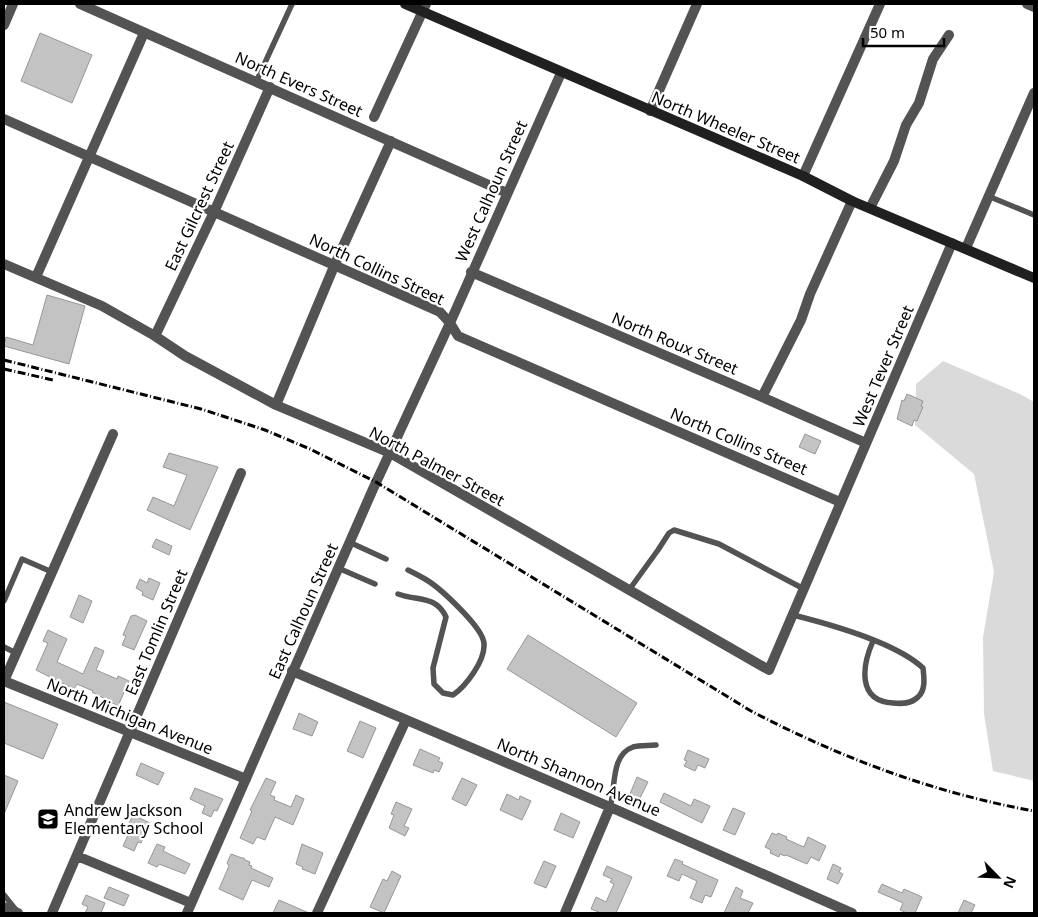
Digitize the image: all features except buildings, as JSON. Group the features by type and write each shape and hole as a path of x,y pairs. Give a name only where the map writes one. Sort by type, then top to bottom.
{"main road":[{"name":"North Wheeler Street","path":"405,4 424,8 560,73 803,176 852,201 1034,278"}],"street":[{"path":"4,25 13,4"},
{"name":"North Evers Street","path":"80,4 507,193"},
{"path":"650,111 697,4"},
{"path":"803,176 880,4"},
{"path":"1027,4 1034,7"},
{"path":"374,117 424,8"},
{"path":"36,277 144,32"},
{"path":"870,208 894,161 906,125 919,103 933,59 949,35"},
{"name":"West Calhoun Street","path":"450,323 560,73"},
{"name":"East Gilcrest Street","path":"155,336 214,212 270,87"},
{"path":"966,248 1034,93"},
{"name":"North Collins Street","path":"4,119 440,312 458,336 840,502"},
{"path":"276,405 335,264 391,141"},
{"path":"762,397 801,320 810,294 852,201"},
{"name":"West Tever Street","path":"769,670 952,243"},
{"name":"North Palmer Street","path":"4,264 102,306 155,336 185,356 276,405 390,454 769,670"},
{"name":"North Roux Street","path":"472,272 866,443"},
{"name":"East Calhoun Street","path":"189,908 349,542 450,323"},
{"path":"4,681 113,434"},
{"name":"East Tomlin Street","path":"52,913 241,473"},
{"name":"North Shannon Avenue","path":"292,672 610,807 852,913"},
{"name":"North Michigan Avenue","path":"4,681 246,779"},
{"path":"317,913 406,720"},
{"path":"565,913 610,807"},
{"path":"77,856 189,908"},
{"path":"4,907 19,913"}],"lane":[{"path":"256,82 292,4"},
{"path":"988,196 1034,215"},
{"path":"628,590 669,533 674,530 719,544 804,589"},
{"path":"349,542 386,559"},
{"path":"4,601 22,559 52,572"},
{"path":"338,568 375,584"},
{"path":"398,594 433,602 442,608 446,617 433,668 434,684 443,693 453,695 464,688 476,668 482,655 484,643 478,631 449,597 426,579 408,570"},
{"path":"792,615 832,625 873,641 912,658 922,668 925,685 919,697 905,704 883,703 869,694 864,682 868,651 873,641"},
{"path":"4,647 16,653"},
{"path":"610,807 613,798 615,772 623,754 632,747 656,746"},
{"path":"4,895 19,913"}],"shaded area":[{"path":"943,361 1020,394 1034,402 1034,781 993,771 984,714 983,637 994,572 974,474 915,425 916,384"}],"railway":[{"path":"4,360 201,409 265,430 310,449 376,482 751,711 819,744 889,772 960,794 1034,811"},
{"path":"4,369 53,380"}],"place":[{"name":"Andrew Jackson Elementary School","path":"48,819"}]}
